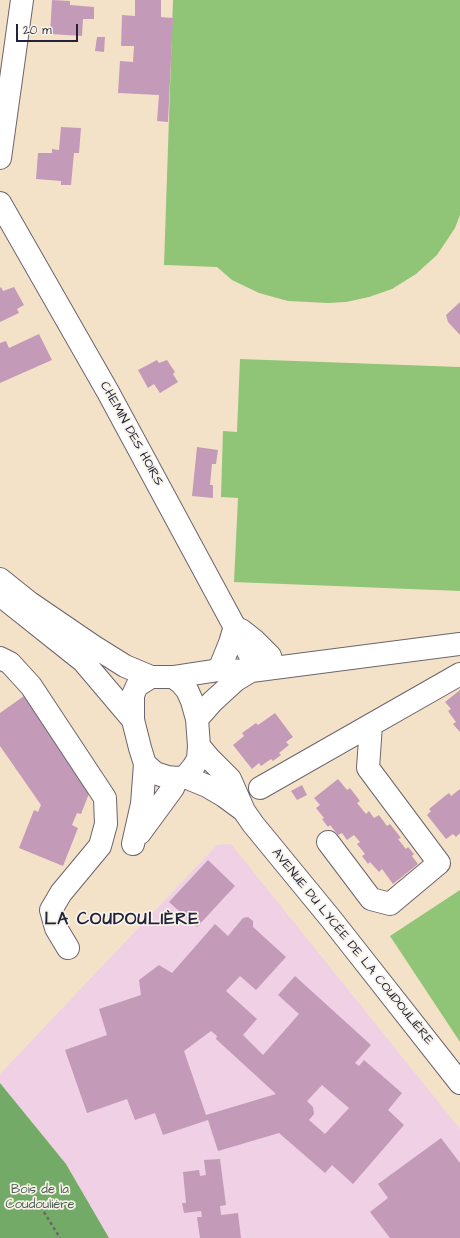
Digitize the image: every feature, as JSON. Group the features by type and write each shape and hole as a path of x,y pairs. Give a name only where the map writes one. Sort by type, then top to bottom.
{"street":[{"path":"0,158 22,0"},
{"name":"CHEMIN DES HOIRS","path":"0,203 104,386 235,626 251,659 261,670"},
{"path":"0,579 35,606 93,646 125,666 151,676 173,678 219,670 261,670 460,644"},
{"path":"0,595 83,661 133,720"},
{"path":"219,670 235,626"},
{"path":"0,658 10,663 31,686 105,798 106,824 100,846 61,893 51,910 56,928 68,948"},
{"path":"197,719 212,702 236,680 261,670"},
{"path":"260,788 460,674"},
{"path":"151,676 137,686 133,695 133,720 145,764 142,804 133,844 158,807 181,778 194,766 198,759 200,746 197,719 192,701 187,690 181,683 173,678"},
{"path":"328,842 371,899 390,904 439,863 368,768 371,725"},
{"name":"AVENUE DU LYCÉE DE LA COUDOULIÈRE","path":"200,746 209,758 230,779 244,811 253,824 331,919 460,1082"},
{"path":"145,764 155,773 167,777 181,778"},
{"name":"AVENUE DU LYCÉE DE LA COUDOULIÈRE","path":"181,778 207,786 224,796 244,811"}],"path":[{"path":"44,1212 60,1238"}],"shaded area":[{"path":"231,844 460,1129 460,1238 109,1238 66,1164 0,1083 0,1074 217,845"}],"green space":[{"path":"173,0 460,0 460,215 455,228 437,255 416,274 392,289 369,297 346,302 328,303 288,301 259,293 232,280 217,267 164,265"},
{"path":"240,359 460,367 460,591 234,582 238,498 221,497 223,431 237,432"},
{"path":"460,890 460,1042 390,936"},
{"name":"Bois de la Coudoulière","path":"0,1083 66,1164 109,1238 0,1238"}],"building":[{"path":"52,0 70,1 70,5 94,7 94,19 83,19 82,36 50,34"},
{"path":"135,0 161,0 161,17 173,18 168,122 157,121 159,95 118,93 120,61 133,62 134,46 121,46 122,15 135,16"},
{"path":"97,37 105,37 104,52 95,51"},
{"path":"61,127 81,128 79,153 74,153 71,185 61,185 61,181 36,179 38,153 52,153 52,149 59,150"},
{"path":"1,287 3,291 14,287 24,305 17,309 19,313 0,322 0,288"},
{"path":"460,302 460,335 448,322 446,315"},
{"path":"39,334 52,360 0,383 0,343 6,341 9,348"},
{"path":"157,360 159,363 167,360 175,372 173,374 178,382 160,393 154,384 148,388 138,370"},
{"path":"197,447 218,450 216,464 212,464 210,485 213,485 213,498 192,496"},
{"path":"460,690 460,732 453,724 456,722 448,711 451,709 445,702"},
{"path":"24,696 90,791 81,814 77,813 72,825 78,828 63,866 19,848 34,810 38,812 41,805 0,746 0,713"},
{"path":"275,713 293,737 286,742 289,745 279,753 281,755 273,761 271,759 261,766 259,763 252,769 233,745 244,736 242,733 256,723 258,725"},
{"path":"338,779 347,790 350,788 360,801 357,803 366,814 369,811 374,818 379,815 387,826 390,824 401,838 398,839 406,849 408,847 414,854 412,856 418,864 393,884 382,869 379,872 370,862 368,864 362,856 365,854 357,844 360,842 354,835 347,840 342,833 338,835 330,825 328,827 322,819 324,818 316,808 320,805 314,798"},
{"path":"302,785 307,795 297,800 291,791"},
{"path":"460,789 460,833 456,837 453,834 446,839 427,815 431,811 429,809 445,796 449,793 451,796"},
{"path":"208,860 235,886 197,927 169,902"},
{"path":"248,917 253,921 253,927 286,957 256,990 240,976 226,991 257,1019 243,1035 263,1055 299,1014 278,995 295,976 371,1045 355,1063 359,1066 364,1060 402,1093 388,1110 404,1125 353,1184 332,1165 325,1173 279,1133 218,1151 208,1120 163,1135 155,1113 135,1120 127,1099 87,1113 65,1050 107,1035 99,1009 141,995 139,980 159,965 172,973 215,924 228,936 243,918","holes":["211,1031 217,1036 216,1039 276,1094 206,1115 184,1051","322,1085 349,1108 325,1134 309,1120 314,1114 313,1107 307,1101"]},
{"path":"441,1138 460,1163 460,1238 390,1238 370,1212 388,1198 378,1184"},
{"path":"220,1159 226,1205 220,1206 221,1215 238,1213 241,1238 200,1238 197,1217 202,1217 201,1211 184,1213 182,1203 186,1203 183,1172 199,1170 200,1176 206,1175 204,1160"}],"district":[{"name":"LA COUDOULIÈRE","path":"122,920"}]}
